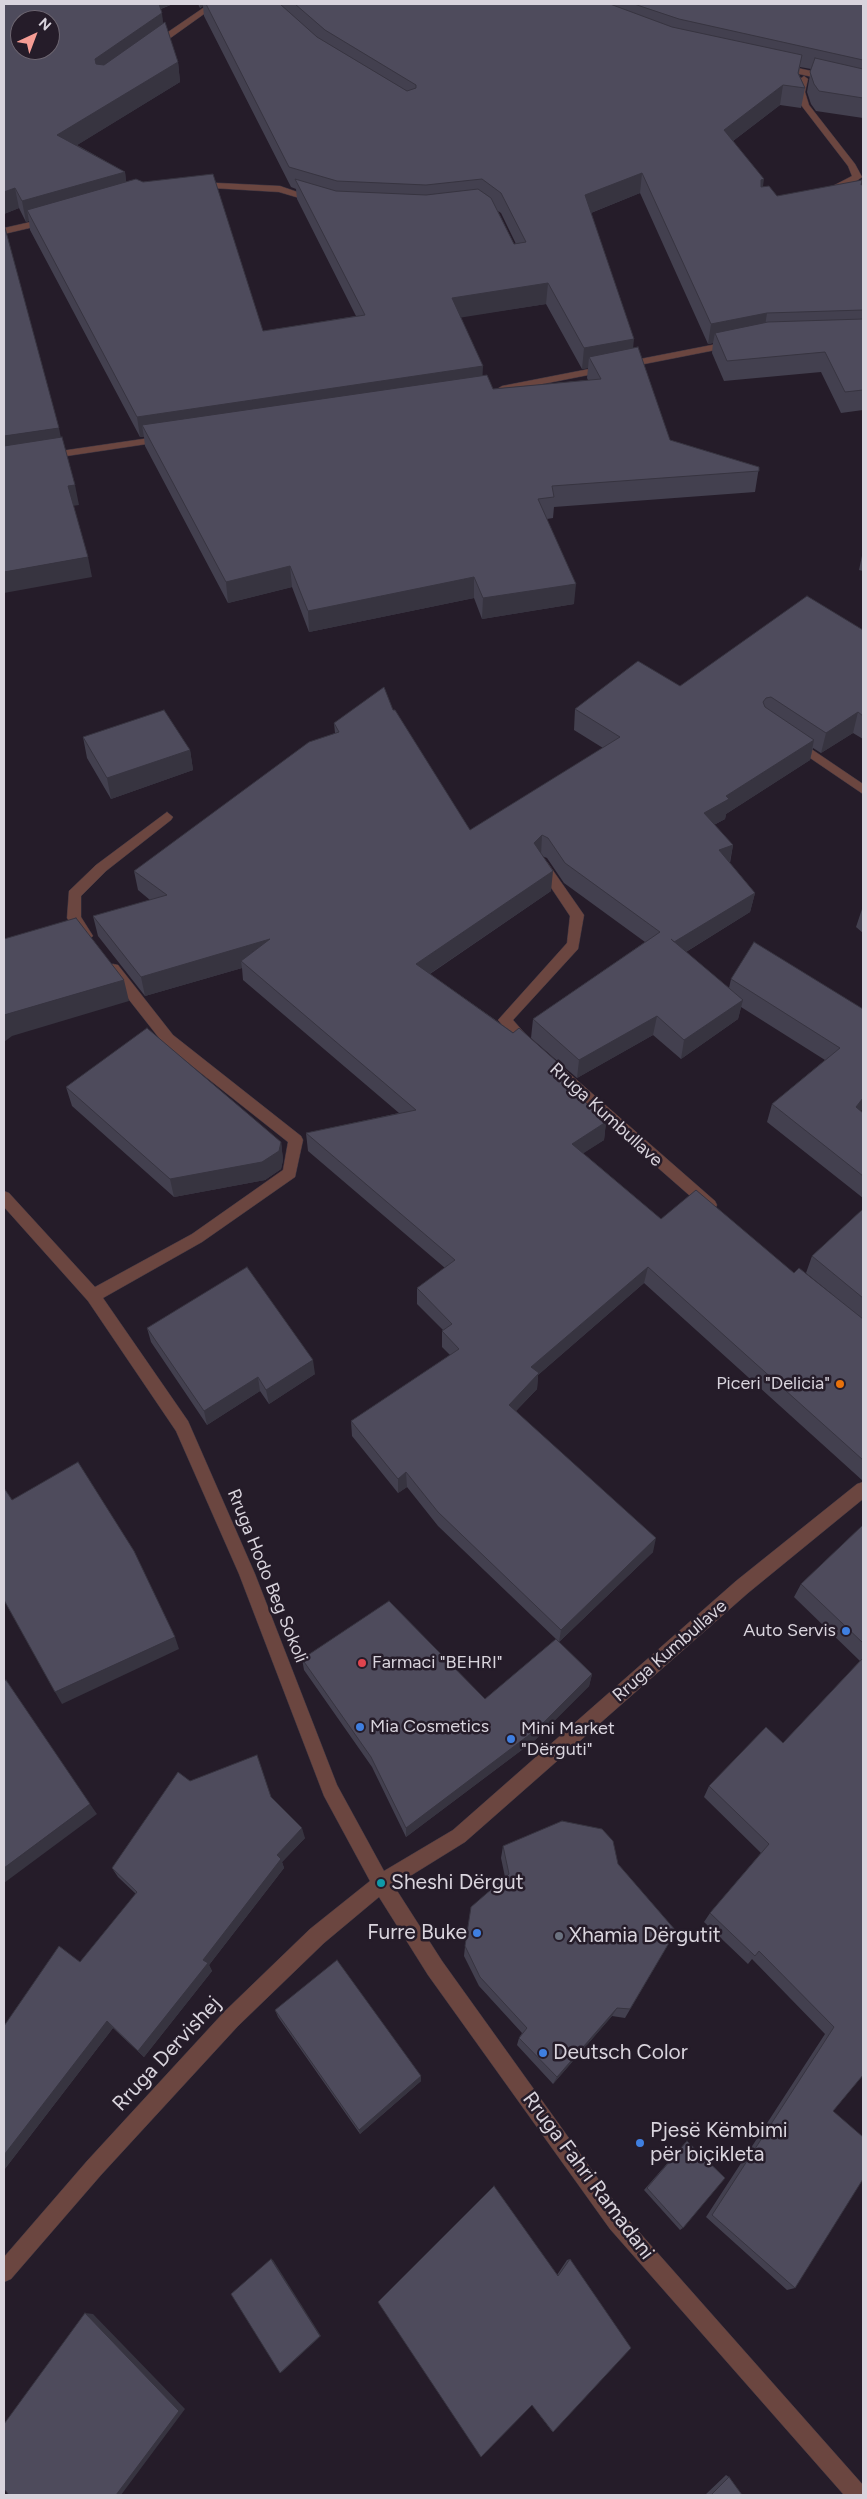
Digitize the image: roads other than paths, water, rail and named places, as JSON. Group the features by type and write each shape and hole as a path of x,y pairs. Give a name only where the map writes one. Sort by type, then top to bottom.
{"street":[{"path":"142,53 214,4"},
{"path":"768,64 863,84"},
{"path":"806,73 801,92 805,105 852,166 857,177 844,186 826,190"},
{"path":"186,186 280,188 328,204"},
{"path":"4,231 55,219"},
{"path":"491,391 745,342"},
{"path":"33,458 178,436"},
{"path":"782,734 863,790"},
{"path":"94,946 74,918 74,894 101,868 167,817"},
{"name":"Rruga Kumbullave","path":"540,862 577,916 573,944 504,1020 528,1046 721,1214"},
{"path":"93,1296 198,1238 290,1173 296,1140 168,1039 106,961"},
{"name":"Rruga Hodo Beg Sokoli","path":"4,1197 93,1296 182,1426 247,1574 330,1790 381,1884"},
{"name":"Rruga Kumbullave","path":"381,1884 459,1836 742,1587 863,1489"},
{"name":"Rruga Dervishej","path":"4,2272 94,2168 231,2019 317,1936 381,1884"},
{"name":"Rruga Fahri Ramadani","path":"381,1884 435,1968 617,2222 858,2495"}],"place":[{"name":"Piceri \"Delicia\"","path":"840,1384"},
{"name":"Auto Servis","path":"846,1631"},
{"name":"Farmaci \"BEHRI\"","path":"362,1663"},
{"name":"Mia Cosmetics","path":"360,1727"},
{"name":"Mini Market \"Dërguti\"","path":"511,1739"},
{"name":"Sheshi Dërgut","path":"381,1883"},
{"name":"Furre Buke","path":"477,1933"},
{"name":"Xhamia Dërgutit","path":"559,1936"},
{"name":"Deutsch Color","path":"543,2053"},
{"name":"Pjesë Këmbimi për biçikleta","path":"640,2143"}]}
